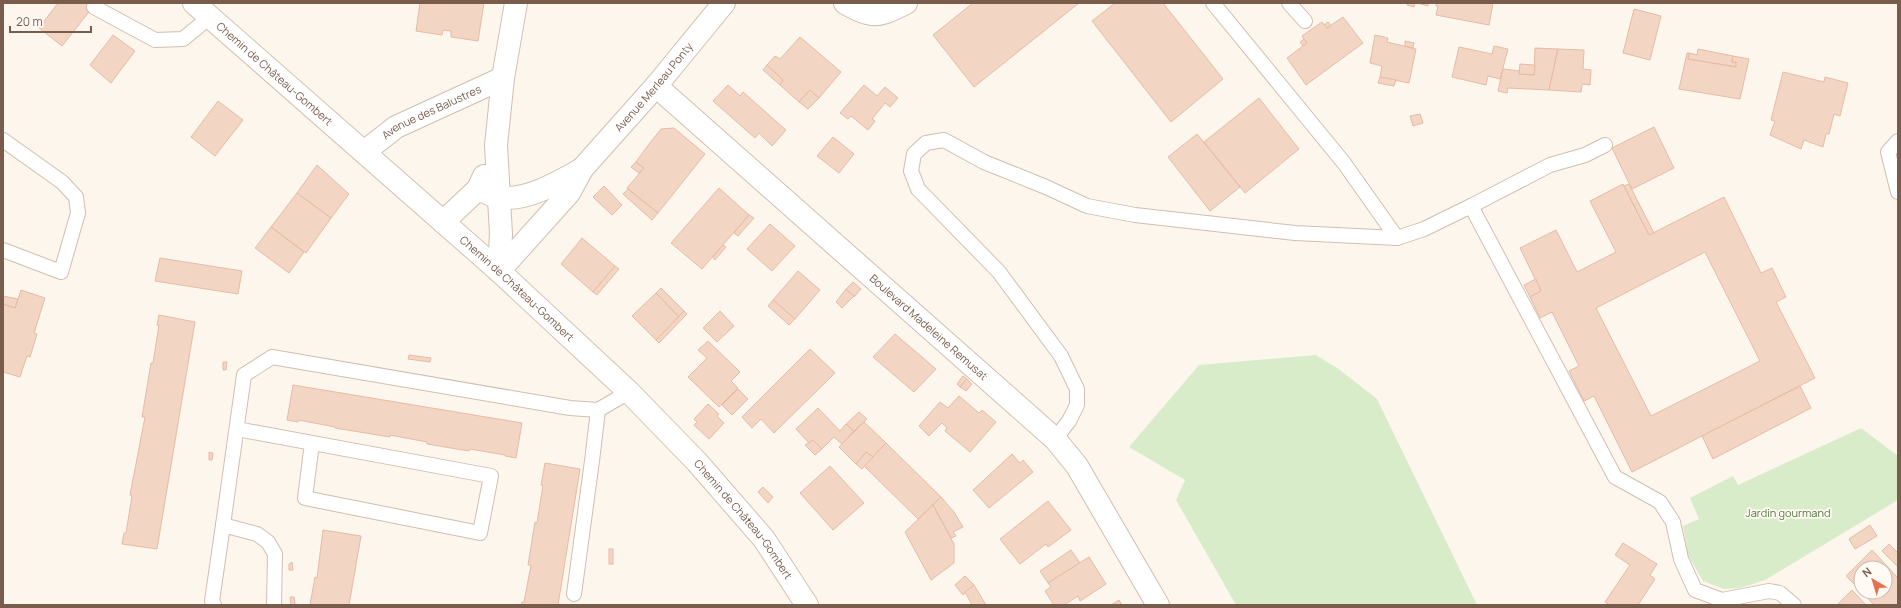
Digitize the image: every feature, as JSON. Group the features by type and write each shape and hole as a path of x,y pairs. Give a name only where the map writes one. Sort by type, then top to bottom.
{"street":[{"name":"Chemin de Château-Gombert","path":"194,3 499,271 629,392 697,462 764,539 807,605"},
{"path":"499,271 501,234 496,145 503,78 516,3"},
{"name":"Avenue Merleau Ponty","path":"499,271 569,193 582,168 656,86 724,3"},
{"path":"845,3 865,14 883,14 906,3"},
{"name":"Avenue des Balustres","path":"364,152 396,127 503,78"},
{"name":"Boulevard Madeleine Remusat","path":"656,86 1054,439 1077,466 1158,605"},
{"path":"443,222 478,189 496,145"},
{"name":"Avenue Merleau Ponty","path":"478,189 499,197 516,197 553,185 582,168"}],"lane":[{"path":"1213,3 1344,163 1397,238"},
{"path":"1289,3 1305,21"},
{"path":"94,7 155,40 183,39 210,17"},
{"path":"3,140 62,182 76,197 78,212 61,272 3,250"},
{"path":"1054,439 1069,421 1077,405 1077,389 1061,356 999,272 918,189 911,171 914,154 926,143 944,140 984,162 1046,187 1087,206 1104,210 1135,215 1295,232 1397,238 1424,228 1472,206 1550,165 1585,155 1605,145"},
{"path":"1898,141 1888,152 1898,192"},
{"path":"1472,206 1615,477 1660,502 1673,522 1681,559 1695,590 1722,600 1770,591 1780,592 1794,605"},
{"path":"214,605 212,600 244,375 272,357 570,408 598,410 629,392"},
{"path":"574,594 598,410"},
{"path":"237,429 312,442 491,476 480,533 305,498 312,442"},
{"path":"223,525 257,534 268,542 275,554 274,605"}],"green space":[{"path":"1316,355 1340,370 1377,399 1477,605 1236,605 1176,500 1185,480 1129,447 1199,365"},
{"name":"Jardin gourmand","path":"1861,428 1898,456 1898,500 1765,580 1740,588 1724,589 1703,581 1688,555 1683,526 1699,519 1690,498 1733,476 1738,485"}],"building":[{"path":"58,3 96,3 62,46 39,28"},
{"path":"420,3 484,3 478,41 451,37 451,31 443,30 442,35 416,31"},
{"path":"973,3 1079,3 974,87 933,35"},
{"path":"1115,3 1163,3 1223,79 1171,122 1092,21"},
{"path":"1408,3 1415,3 1414,7 1407,5"},
{"path":"1417,3 1428,3 1428,6"},
{"path":"1436,3 1493,3 1489,25 1436,15 1438,6 1436,6"},
{"path":"1634,9 1661,16 1650,60 1623,53"},
{"path":"1343,17 1363,43 1306,85 1287,58 1307,43 1302,36 1322,22 1327,28"},
{"path":"1328,22 1331,26 1327,28 1324,25"},
{"path":"113,35 135,51 111,83 90,65"},
{"path":"1375,35 1388,38 1387,42 1416,49 1409,83 1380,77 1382,66 1370,63"},
{"path":"800,37 841,72 819,98 810,90 799,102 780,85 783,80 767,65 775,56 780,59"},
{"path":"1304,39 1307,43 1303,46 1300,42"},
{"path":"1405,41 1414,43 1413,48 1405,46"},
{"path":"1494,46 1508,49 1500,79 1488,76 1486,85 1452,77 1459,47 1492,54"},
{"path":"1535,48 1558,49 1549,90 1508,88 1507,93 1498,91 1503,69 1520,71 1519,74 1534,75"},
{"path":"1558,49 1584,50 1583,69 1591,70 1590,85 1582,84 1581,92 1549,90"},
{"path":"1698,49 1733,56 1732,62 1736,62 1736,67 1688,59 1689,53 1697,55"},
{"path":"1687,53 1689,53 1688,59 1736,67 1736,62 1732,62 1733,56 1749,59 1740,99 1679,89"},
{"path":"1520,64 1535,65 1534,75 1519,74"},
{"path":"767,65 783,80 780,85 763,70"},
{"path":"1783,72 1824,82 1825,77 1848,83 1840,116 1834,114 1829,134 1826,134 1823,147 1804,140 1801,149 1770,135 1775,121 1771,120"},
{"path":"1380,77 1396,80 1394,86 1378,83"},
{"path":"728,85 740,96 743,92 786,130 772,146 759,133 755,138 713,101"},
{"path":"864,85 877,96 885,87 898,98 890,107 885,103 872,119 875,121 868,130 851,116 848,119 840,113"},
{"path":"810,90 819,98 808,109 799,102"},
{"path":"1259,98 1299,149 1245,193 1204,142"},
{"path":"218,101 243,120 215,156 191,137"},
{"path":"1420,114 1423,123 1413,126 1410,116"},
{"path":"1654,127 1674,168 1632,189 1612,148"},
{"path":"674,128 705,154 658,213 627,188 644,168 636,162 649,144 661,129"},
{"path":"1197,134 1240,187 1210,211 1168,157"},
{"path":"833,137 854,154 839,173 817,156"},
{"path":"636,162 644,168 639,173 631,167"},
{"path":"317,165 349,194 331,218 297,193"},
{"path":"1623,184 1649,235 1724,197 1761,273 1772,268 1786,297 1776,302 1815,378 1632,472 1594,396 1584,401 1569,371 1579,366 1552,312 1540,318 1530,297 1541,291 1520,248 1556,230 1577,272 1616,252 1590,201","holes":["1705,252 1760,361 1651,416 1596,308"]},
{"path":"1629,184 1654,233 1649,235 1624,186"},
{"path":"604,186 622,205 612,215 593,197"},
{"path":"719,188 749,215 702,269 671,243"},
{"path":"628,189 658,213 652,220 623,194"},
{"path":"297,193 331,218 306,253 271,227"},
{"path":"749,215 754,218 738,236 734,233"},
{"path":"770,224 795,246 772,271 747,249"},
{"path":"271,227 304,252 289,273 255,248"},
{"path":"582,238 615,266 593,292 561,264"},
{"path":"723,245 726,247 715,260 713,257"},
{"path":"160,258 242,271 238,294 155,281"},
{"path":"615,266 619,269 597,295 593,292"},
{"path":"798,271 820,290 795,319 773,300"},
{"path":"1536,279 1541,291 1530,297 1524,285"},
{"path":"853,282 861,289 854,297 846,289"},
{"path":"661,288 684,311 679,317 656,293"},
{"path":"846,289 854,296 842,308 836,302"},
{"path":"21,290 45,298 34,333 37,334 30,357 27,356 20,377 3,372 3,304 15,308"},
{"path":"656,293 679,317 656,340 632,316"},
{"path":"3,296 18,299 15,308 3,304"},
{"path":"773,300 795,319 789,325 768,306"},
{"path":"684,311 687,314 659,343 656,340"},
{"path":"720,311 734,326 717,342 703,328"},
{"path":"159,315 195,322 157,549 122,544 124,533 126,533 132,496 130,495 145,417 142,417 151,363 153,363 159,325 157,325"},
{"path":"895,334 936,369 914,392 873,357"},
{"path":"708,341 740,372 731,381 738,388 719,407 688,377 707,358 698,350"},
{"path":"810,349 835,373 774,433 761,419 752,428 742,417"},
{"path":"409,355 431,358 430,362 408,359"},
{"path":"223,362 227,362 226,370 223,370"},
{"path":"963,376 967,379 960,387 957,384"},
{"path":"967,379 972,384 966,391 960,387"},
{"path":"293,385 522,423 516,458 470,449 469,451 427,444 427,442 390,435 390,437 335,428 299,420 298,422 287,420"},
{"path":"1800,386 1811,408 1713,459 1702,436"},
{"path":"738,389 748,399 732,415 722,405"},
{"path":"959,396 979,413 982,410 996,422 970,452 945,431 947,428 942,423 929,436 919,426 940,402 948,408"},
{"path":"708,404 719,414 717,416 724,423 709,439 694,425 697,422 694,419"},
{"path":"818,408 840,431 846,424 854,431 842,444 834,437 822,449 813,440 810,443 808,442 796,429"},
{"path":"859,412 867,419 854,431 846,424"},
{"path":"864,422 886,443 873,457 866,452 856,464 839,447"},
{"path":"813,440 822,449 815,455 805,445"},
{"path":"886,443 941,497 918,519 864,466"},
{"path":"209,452 213,453 212,460 209,460"},
{"path":"866,452 873,457 862,469 856,464"},
{"path":"1012,454 1020,463 1023,460 1033,472 989,508 973,490"},
{"path":"545,463 580,469 558,605 521,605 522,602 524,602 531,565 528,565 535,522 537,523"},
{"path":"830,466 864,503 833,530 800,493"},
{"path":"763,487 773,497 768,503 758,492"},
{"path":"941,497 954,512 963,527 953,532 956,536 951,538 933,505"},
{"path":"1048,501 1071,530 1048,547 1046,544 1020,564 1000,539"},
{"path":"933,505 954,544 954,563 931,580 905,532"},
{"path":"1870,525 1877,536 1855,549 1849,539"},
{"path":"323,530 361,536 349,605 310,605 315,577 317,578"},
{"path":"1623,543 1657,564 1650,575 1655,579 1638,605 1610,605 1605,602 1630,565 1615,555"},
{"path":"1889,544 1898,553 1898,567 1893,560 1891,560 1882,551"},
{"path":"609,549 613,549 613,564 609,564"},
{"path":"1071,550 1080,563 1048,583 1040,571"},
{"path":"1872,550 1881,560 1862,560"},
{"path":"1089,557 1106,584 1080,601 1078,596 1064,605 1054,605 1045,591 1051,587 1048,583"},
{"path":"292,562 293,570 289,570 289,564"},
{"path":"1853,569 1853,583 1846,576"},
{"path":"1893,573 1898,578 1898,605 1874,605 1869,600 1893,600"},
{"path":"965,576 974,585 963,595 955,585"},
{"path":"974,585 986,605 972,605 965,592"},
{"path":"1852,590 1853,600 1861,600 1866,605 1837,605"},
{"path":"290,597 294,597 295,604 291,605"},
{"path":"1119,600 1122,605 1111,605"}]}
